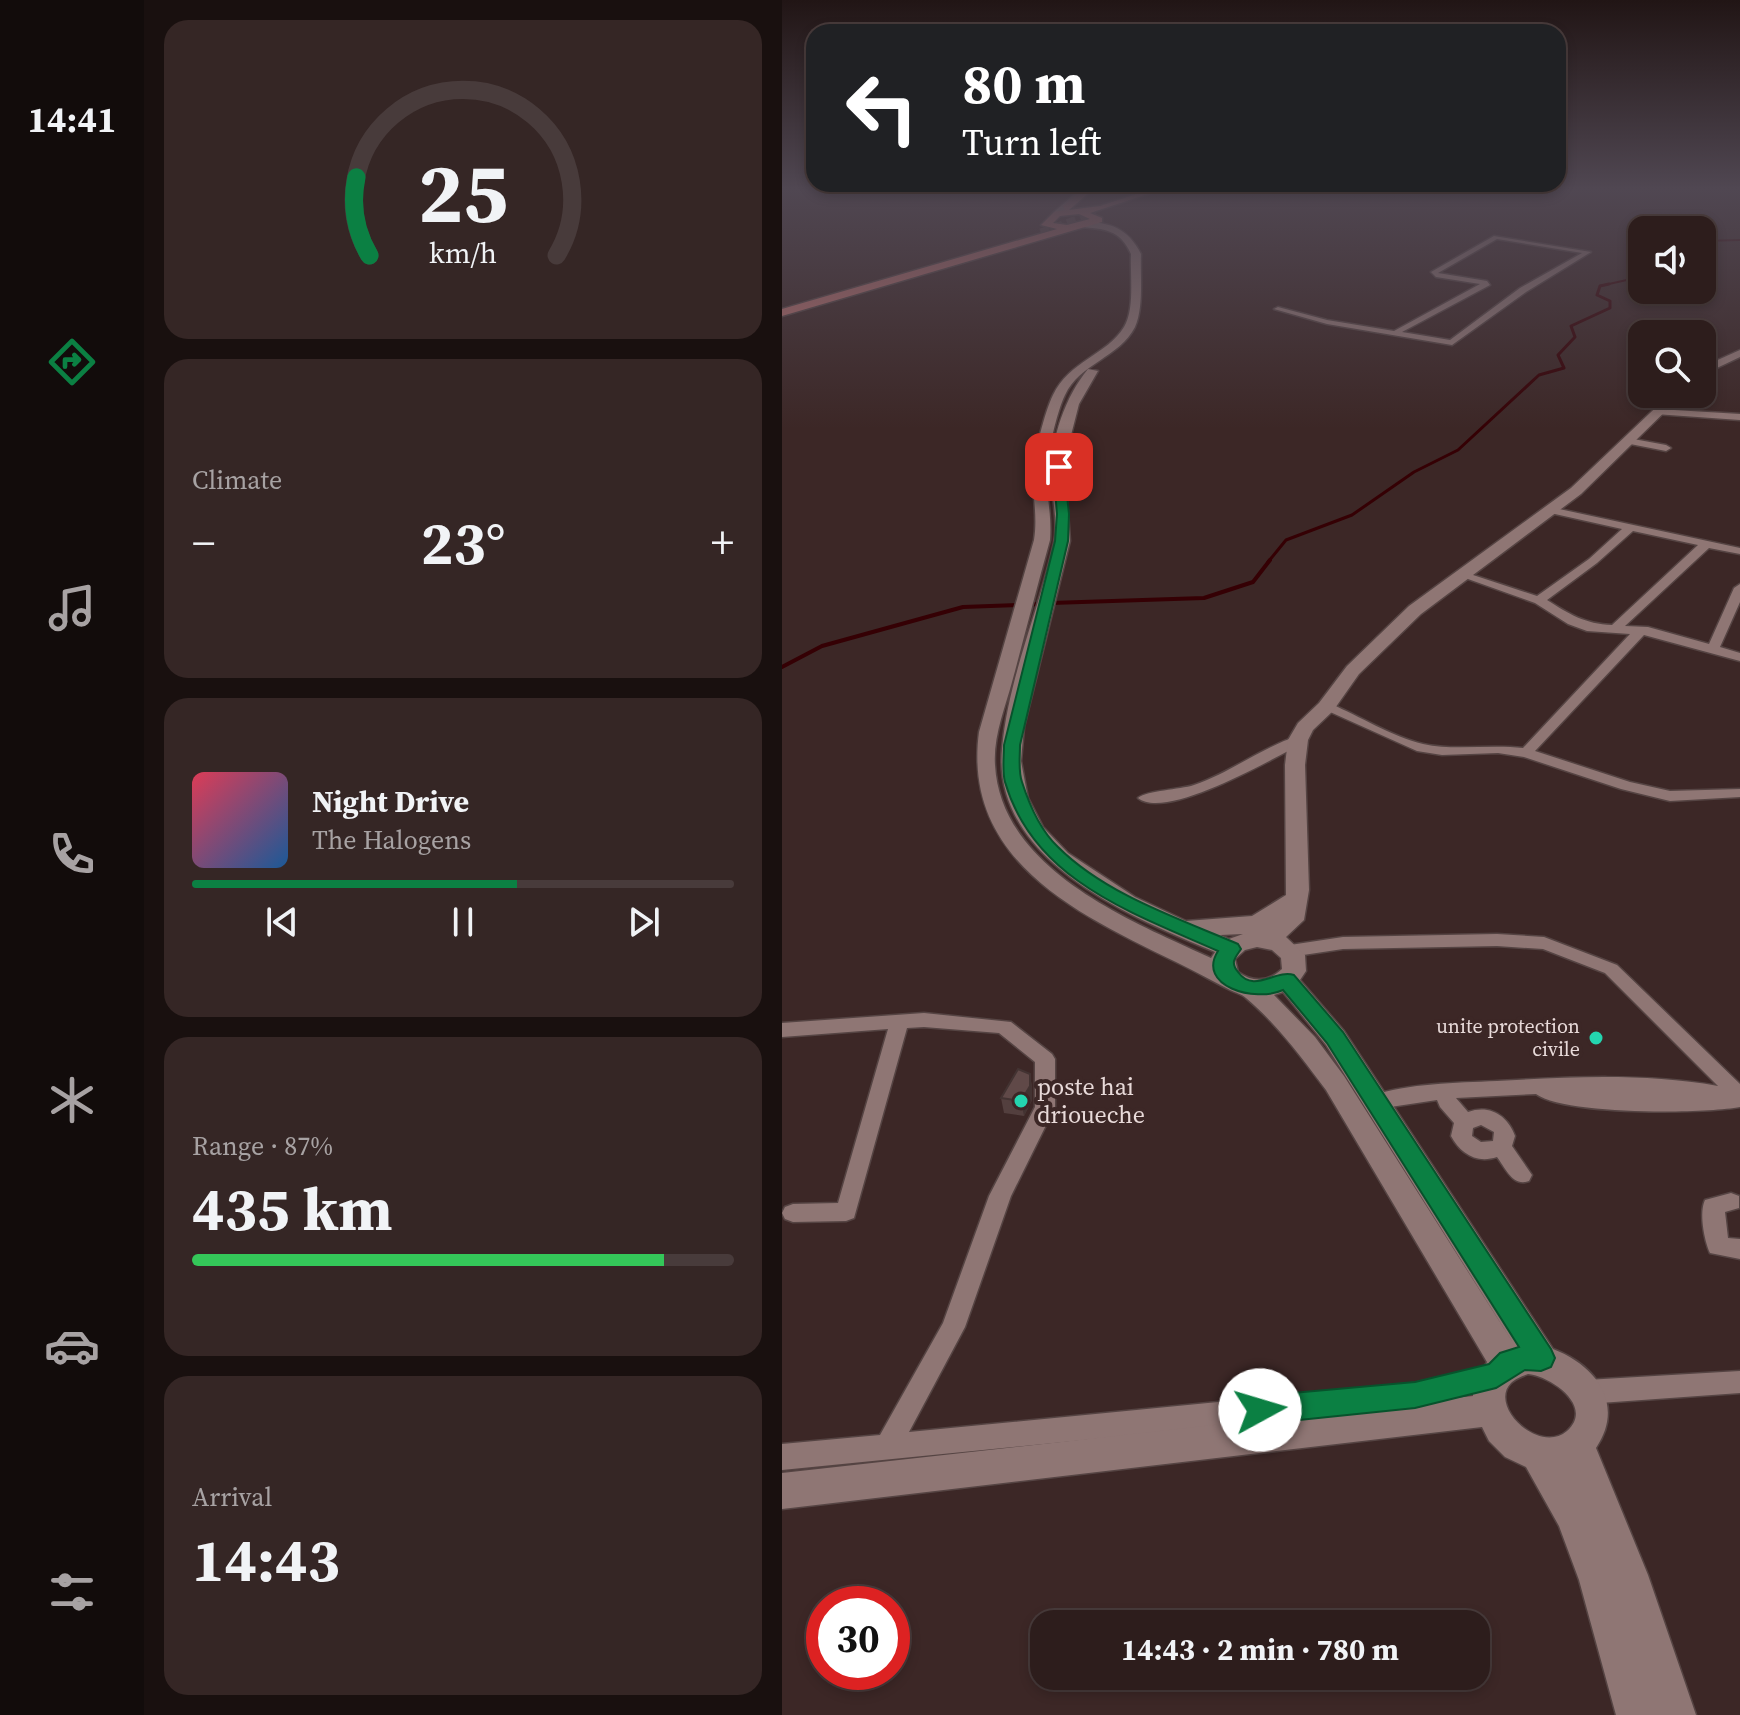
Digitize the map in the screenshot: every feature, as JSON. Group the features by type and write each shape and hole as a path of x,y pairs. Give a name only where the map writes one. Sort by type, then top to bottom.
{"main road":[{"path":"912,272 921,269"},
{"path":"782,310 923,269"}],"street":[{"path":"1135,269 1132,321 1117,341 1065,382 1058,396 1044,528 989,732 985,765 987,783 1010,837 1058,888 1141,935 1239,982 1269,988 1287,980 1296,963 1279,945"},
{"path":"1145,269 1146,315"},
{"path":"1397,332 1487,283 1436,275 1434,272 1439,269"},
{"path":"1278,309 1327,322 1452,343 1523,290 1559,269"},
{"path":"1142,329 1092,371 1079,387 1049,472 1063,514 1062,541 1013,730 1012,780 1034,828 1051,851 1091,881 1180,927 1231,949"},
{"path":"1716,366 1738,356"},
{"path":"1279,945 1292,920 1298,890 1295,765 1312,722 1353,670 1388,634 1460,574 1576,491 1662,408"},
{"path":"1658,412 1740,417"},
{"path":"1628,441 1666,448"},
{"path":"1550,510 1740,551"},
{"path":"1539,600 1593,561 1631,527"},
{"path":"1617,627 1706,544"},
{"path":"1460,574 1539,600 1572,621 1591,628 1617,627 1666,635 1740,657"},
{"path":"1713,649 1740,588"},
{"path":"1526,753 1640,631"},
{"path":"1146,798 1165,798 1193,792 1312,722 1442,751 1498,749 1526,753 1626,786 1670,796 1740,793"},
{"path":"1180,927 1232,927 1261,923 1284,908 1298,890"},
{"path":"1377,1101 1445,1090 1526,1087 1573,1098 1714,1106 1740,1098 1611,969 1544,943 1497,940 1279,945 1245,941 1231,949 1223,959 1239,982 1306,1044 1335,1083 1502,1370"},
{"path":"1287,980 1335,1038 1541,1358"},
{"path":"782,1030 924,1020 1004,1027 1045,1059 1045,1107 1000,1196 953,1327 887,1447"},
{"path":"793,1213 846,1212 899,1022"},
{"path":"1445,1090 1447,1102 1465,1121 1476,1117 1496,1121 1505,1136 1501,1147 1522,1175"},
{"path":"1731,1202 1713,1206 1718,1246 1740,1249"},
{"path":"782,1457 1415,1395 1502,1370 1525,1358 1541,1358 1562,1366 1574,1375 1586,1392 1591,1403 1590,1424 1577,1445 1553,1455 1538,1454 1511,1441 1501,1431 1491,1410 1490,1392 1502,1370"},
{"path":"1586,1392 1740,1382"},
{"path":"782,1491 1491,1410"},
{"path":"1577,1445 1629,1575 1676,1715"},
{"path":"1538,1454 1562,1487 1576,1528 1591,1558 1636,1715"}],"building":[{"path":"1018,1069 1030,1074 1030,1086 1021,1101 1001,1098"}],"waterway":[{"path":"1600,286 1628,280"},
{"path":"1600,286 1609,284"},
{"path":"1268,562 1286,540 1352,515 1414,472 1458,450 1539,375 1564,368 1558,355 1575,337 1571,326 1610,308 1610,301 1597,295 1600,286"},
{"path":"1051,603 1204,598 1253,582 1270,560"},
{"path":"782,667 822,646 963,607 1041,604"}],"place":[{"name":"unite protection civile","path":"1596,1038"},
{"name":"poste hai drioueche","path":"1021,1101"}],"route":[{"path":"1059,467 1062,541 1013,730 1012,780 1034,828 1051,851 1091,881 1131,905 1231,949 1223,959 1223,968 1234,982 1256,989 1280,985 1287,980 1335,1038 1541,1358 1510,1362 1496,1375 1415,1395 1260,1410"}]}
